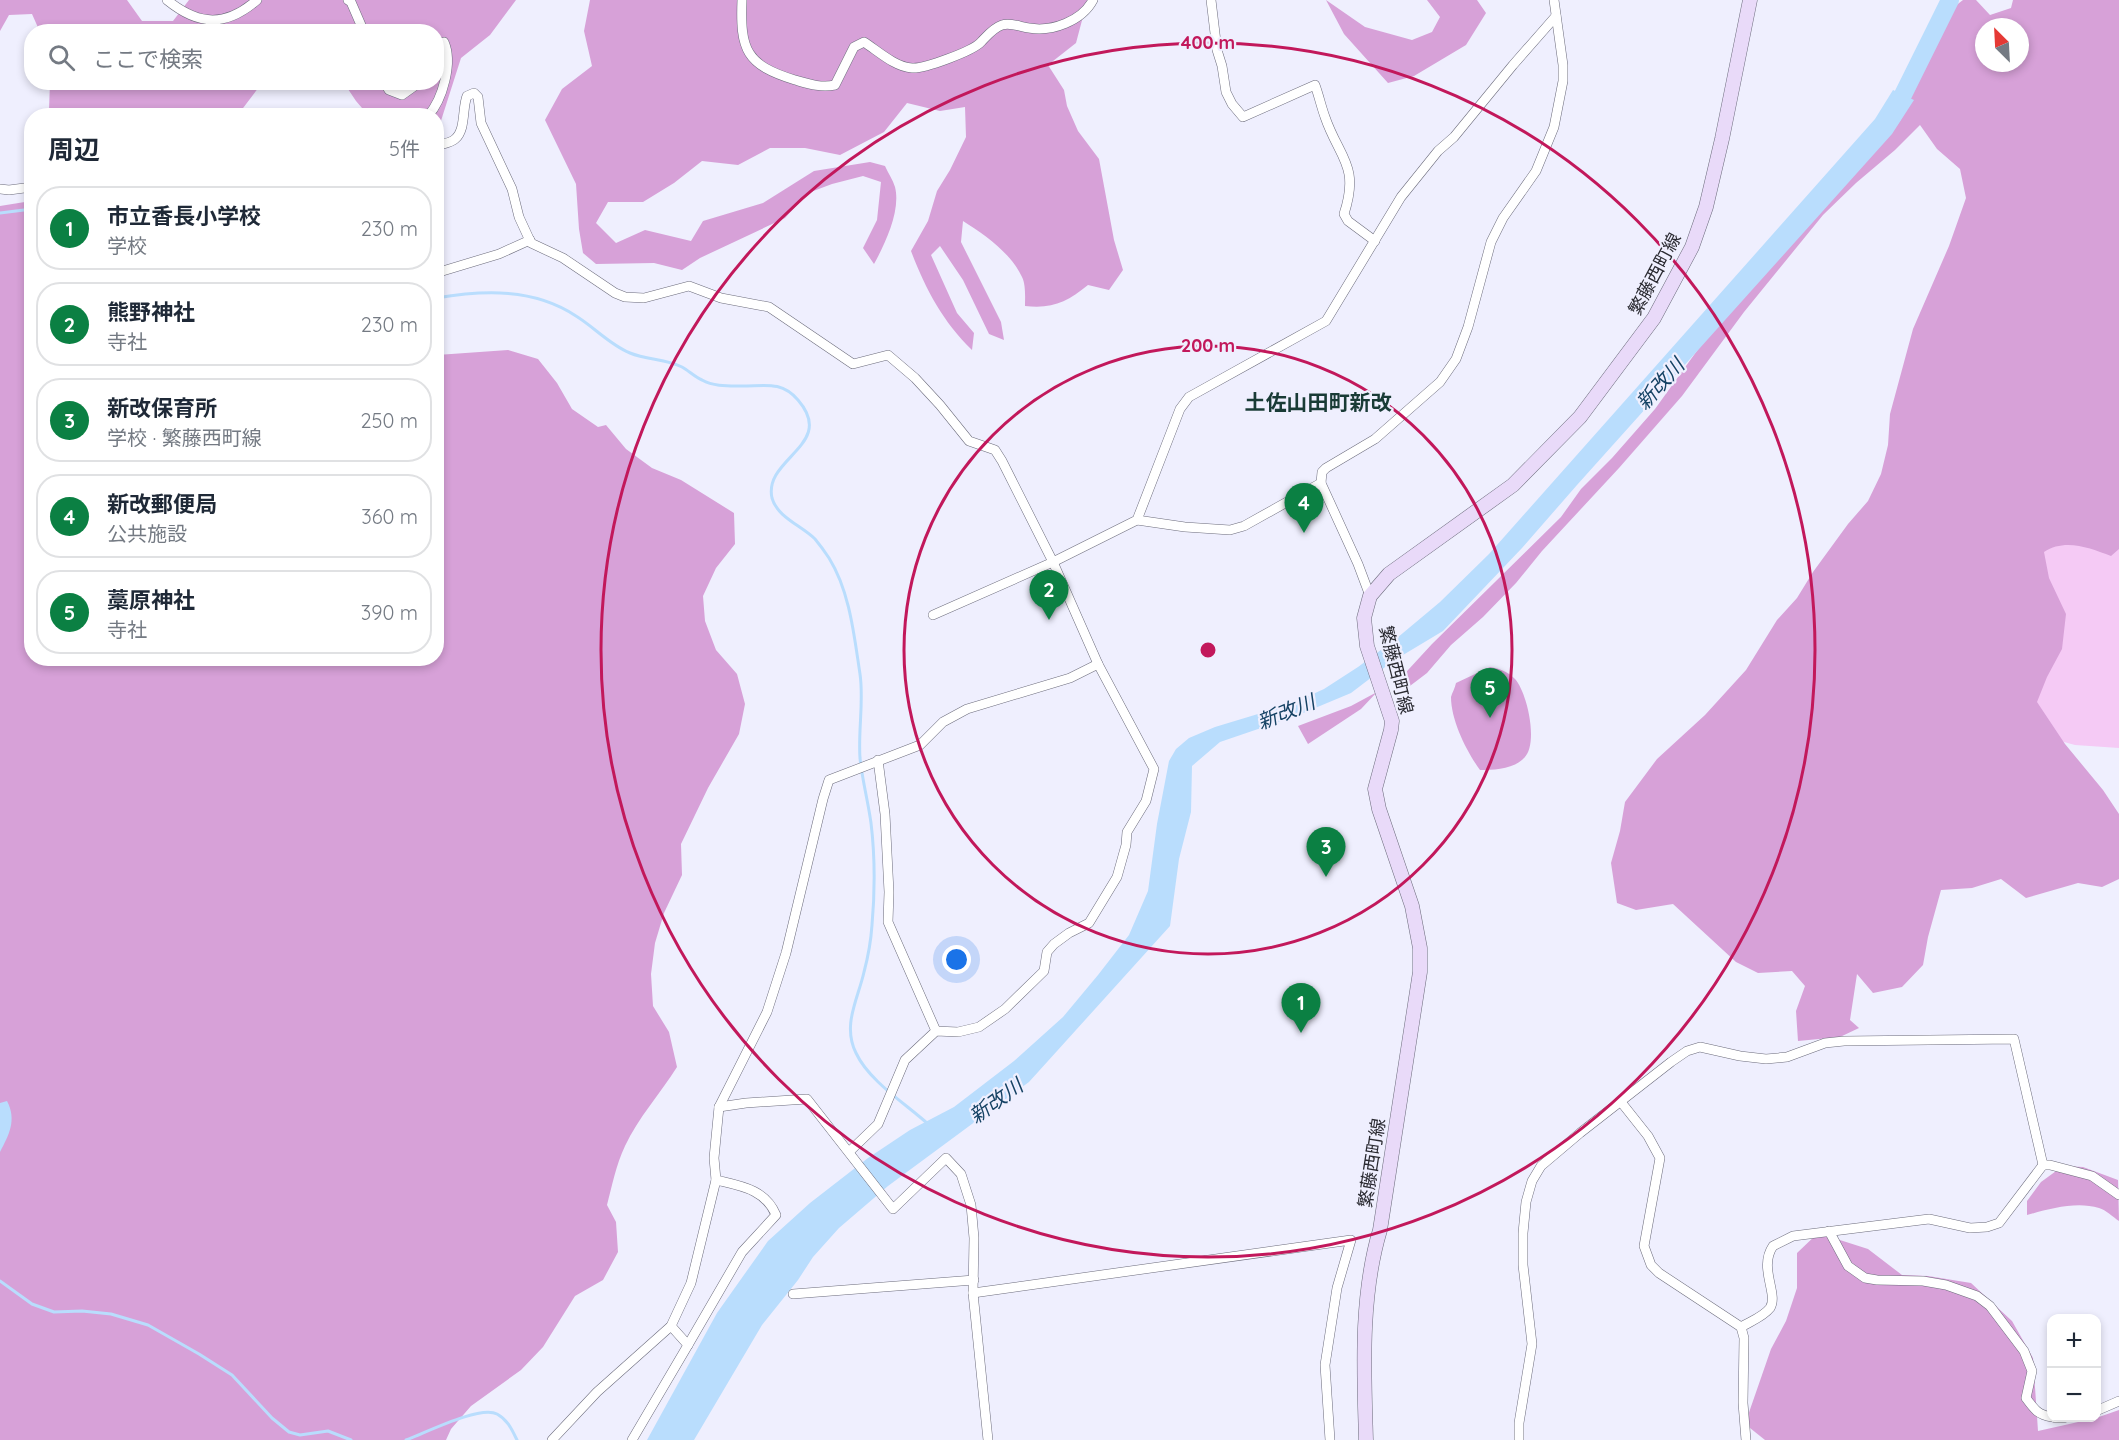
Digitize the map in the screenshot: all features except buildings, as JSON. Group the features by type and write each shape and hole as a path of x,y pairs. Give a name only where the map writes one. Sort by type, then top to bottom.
{"main road":[{"name":"繁藤西町線","path":"1366,1440 1365,1340 1371,1260 1380,1230 1420,972 1420,948 1412,906 1378,809 1376,789 1392,721 1367,646 1364,618 1370,596 1389,574 1513,485 1580,417 1654,318 1692,247 1706,207 1750,0"}],"street":[{"path":"167,0 179,9 201,19 222,20 244,12 257,0"},
{"path":"348,0 361,24"},
{"path":"742,0 742,37 752,58 770,72 825,88 835,85 854,47 864,42 900,65 914,69 937,63 976,46 996,27 1005,24 1032,29 1052,28 1073,21 1089,7 1093,0"},
{"path":"1211,0 1217,50 1226,92 1232,104 1243,117 1315,85 1325,117 1348,164 1350,179 1344,214 1348,221 1375,241"},
{"path":"1370,596 1321,483 1322,472 1376,439 1440,382 1456,359 1468,327 1491,242 1503,218 1536,171 1554,127 1563,81 1563,65 1554,0"},
{"path":"1137,520 1180,409 1189,398 1326,321 1401,197 1438,151 1454,137 1513,64 1556,16"},
{"path":"444,42 449,52 449,64 444,80"},
{"path":"389,90 402,95 409,90"},
{"path":"432,108 441,90"},
{"path":"444,143 455,140 461,131 466,96 474,93 478,97 482,123 512,189 519,217 530,240 537,247 562,258 615,293 625,297 644,298 689,286 721,298 769,307 853,364 888,355 915,378 969,441 995,450 1053,562 1098,664 1154,769 1146,801 1127,832 1126,845 1117,877 1089,923 1054,944 1047,952 1044,970 1005,1009 979,1027 958,1032 936,1031 905,1059 878,1124 850,1152"},
{"path":"0,189 24,188"},
{"path":"444,272 500,254 530,240"},
{"path":"933,615 1053,562 1137,520 1185,527 1230,530 1244,526 1321,483"},
{"path":"552,1440 597,1392 671,1326 691,1282 716,1180 714,1158 719,1107 767,1012 786,953 829,780 920,745 944,722 967,709 1070,678 1098,664"},
{"path":"879,760 885,814 888,922 936,1031"},
{"path":"1519,1440 1519,1423 1532,1344 1523,1265 1523,1233 1526,1202 1532,1181 1541,1167 1580,1133 1687,1051 1700,1047 1766,1059 1787,1057 1826,1043 1844,1041 2014,1039 2043,1165"},
{"path":"719,1107 807,1098 893,1209 946,1158 962,1174 971,1205 973,1293 988,1440"},
{"path":"1621,1102 1648,1136 1660,1158 1644,1246 1651,1265 1659,1273 1741,1327 1744,1338 1743,1402 1746,1440"},
{"path":"2043,1165 2092,1176 2119,1195"},
{"path":"1741,1327 1762,1315 1771,1306 1772,1298 1766,1264 1773,1246 1793,1236 1929,1219 1970,1228 1987,1227 1999,1223 2043,1165"},
{"path":"632,1440 742,1252 776,1215 772,1204 753,1189 716,1180"},
{"path":"1829,1231 1848,1266 1865,1278 1923,1281 1946,1285 1977,1296 1990,1306 2024,1351 2032,1371 2026,1398 2035,1411 2047,1416"},
{"path":"973,1293 1351,1240 1337,1288 1325,1365 1330,1440"},
{"path":"793,1294 974,1280"},
{"path":"671,1326 688,1345"},
{"path":"2101,1409 2119,1401"}],"shaded area":[{"path":"0,0 127,0 142,21 173,21 189,0 516,0 490,35 461,58 444,111 444,108 362,108 349,90 444,90 444,24 36,24 32,14 9,15 0,31"},
{"path":"590,0 1092,0 1085,9 1076,43 1048,65 1064,90 1067,106 1078,131 1099,159 1114,240 1123,270 1109,290 1088,285 1059,303 1035,307 1025,306 1024,284 1017,268 997,245 963,221 961,242 1001,322 1004,340 989,334 963,280 940,246 931,255 957,313 974,333 972,350 952,328 936,304 911,251 928,221 937,191 966,137 965,107 940,111 907,103 884,132 840,155 805,148 770,148 738,165 702,161 674,183 643,202 608,202 596,223 616,243 645,230 691,241 703,221 763,203 814,171 870,162 885,166 894,184 896,196 891,227 874,264 863,248 877,220 881,182 863,176 808,193 785,218 700,258 682,270 654,263 596,264 583,253 576,184 545,120 562,89 592,66 584,31"},
{"path":"1326,0 1365,27 1412,40 1432,32 1440,17 1427,0 1477,0 1486,13 1466,45 1414,76 1388,83 1344,34"},
{"path":"1963,0 1976,0 1990,15 2011,8 2013,0 2119,0 2119,549 2111,556 2069,545 2044,552 2049,578 2066,614 2062,649 2037,702 2065,744 2103,790 2119,814 2119,879 2102,887 2078,883 2026,898 2001,879 1972,888 1941,890 1923,965 1902,987 1873,993 1857,974 1850,1020 1859,1028 1840,1037 1798,1041 1796,1011 1805,986 1792,971 1758,973 1736,962 1673,904 1636,910 1617,903 1611,863 1625,802 1657,759 1705,715 1746,670 1777,620 1797,598 1848,524 1868,501 1881,474 1888,445 1890,414 1913,329 1949,246 1966,198 1960,169 1937,149 1920,125 1823,215 1744,312 1682,396 1516,583 1483,617 1451,645 1427,673 1402,692 1397,682 1432,644 1561,517 1581,489 1655,409 1704,341 1927,65 1950,10"},
{"path":"50,90 257,90 243,108 49,108"},
{"path":"24,202 24,666 444,666 444,355 508,350 538,359 557,383 572,409 598,427 606,425 626,449 652,468 681,480 734,513 735,544 716,568 703,596 705,621 716,650 737,674 745,704 739,734 708,788 681,844 682,875 664,913 655,943 651,974 653,1006 669,1032 677,1067 636,1126 619,1161 607,1205 616,1222 618,1252 603,1280 575,1296 543,1347 521,1370 471,1406 451,1429 446,1440 0,1440 0,206"},
{"path":"2049,536 2119,546 2119,748 2075,745 2046,737 2033,710 2032,574"},
{"path":"1490,667 1509,674 1515,679 1524,695 1530,718 1531,742 1524,758 1515,765 1480,770 1461,736 1454,716 1451,697 1456,683"},
{"path":"1377,692 1361,709 1308,744 1298,726 1351,706"},
{"path":"2063,1166 2083,1167 2118,1180 2119,1221 2102,1209 2081,1205 2044,1210 2027,1215 2027,1201 2041,1182"},
{"path":"1818,1233 1868,1249 1902,1275 1928,1276 1971,1283 2012,1321 2033,1358 2038,1431 2078,1422 2101,1422 2101,1416 2119,1410 2119,1440 1765,1440 1745,1424 1771,1349 1786,1321 1797,1288 1797,1253"}],"water":[{"path":"1893,90 1914,100 1892,134 1522,548 1443,631 1393,661 1351,693 1296,716 1220,742 1192,766 1191,812 1179,859 1170,926 1029,1082 888,1186 839,1228 813,1257 762,1325 694,1440 647,1440 717,1313 768,1241 810,1203 868,1158 910,1130 954,1107 1014,1061 1063,1017 1129,935 1148,891 1169,761 1176,749 1189,738 1215,727 1291,704 1324,689 1397,638 1440,602 1489,554 1875,119"},
{"path":"7,1101 12,1121 0,1152 0,1103"}],"waterway":[{"name":"新改川","path":"1892,117 1950,0"},
{"path":"0,213 24,210"},
{"path":"444,297 490,293 543,300 576,316 623,350 676,364 706,382 724,386 770,386 784,389 798,400 808,415 809,429 805,440 778,472 772,484 772,498 784,516 815,539 836,571 850,614 860,674 860,758 871,823 874,886 869,948 852,1012 850,1032 856,1053 870,1073 928,1124"},
{"path":"0,1281 32,1304 54,1312 82,1311 111,1314 148,1325 232,1375 272,1418 289,1432 300,1435 328,1431 351,1440"},
{"path":"406,1440 466,1416 489,1412 504,1419 517,1440"}],"place":[{"name":"新改郵便局","path":"1304,533"},
{"name":"熊野神社","path":"1049,620"},
{"name":"藁原神社","path":"1490,718"},
{"name":"新改保育所","path":"1326,877"},
{"name":"市立香長小学校","path":"1301,1033"}],"district":[{"name":"土佐山田町新改","path":"1318,403"}]}
